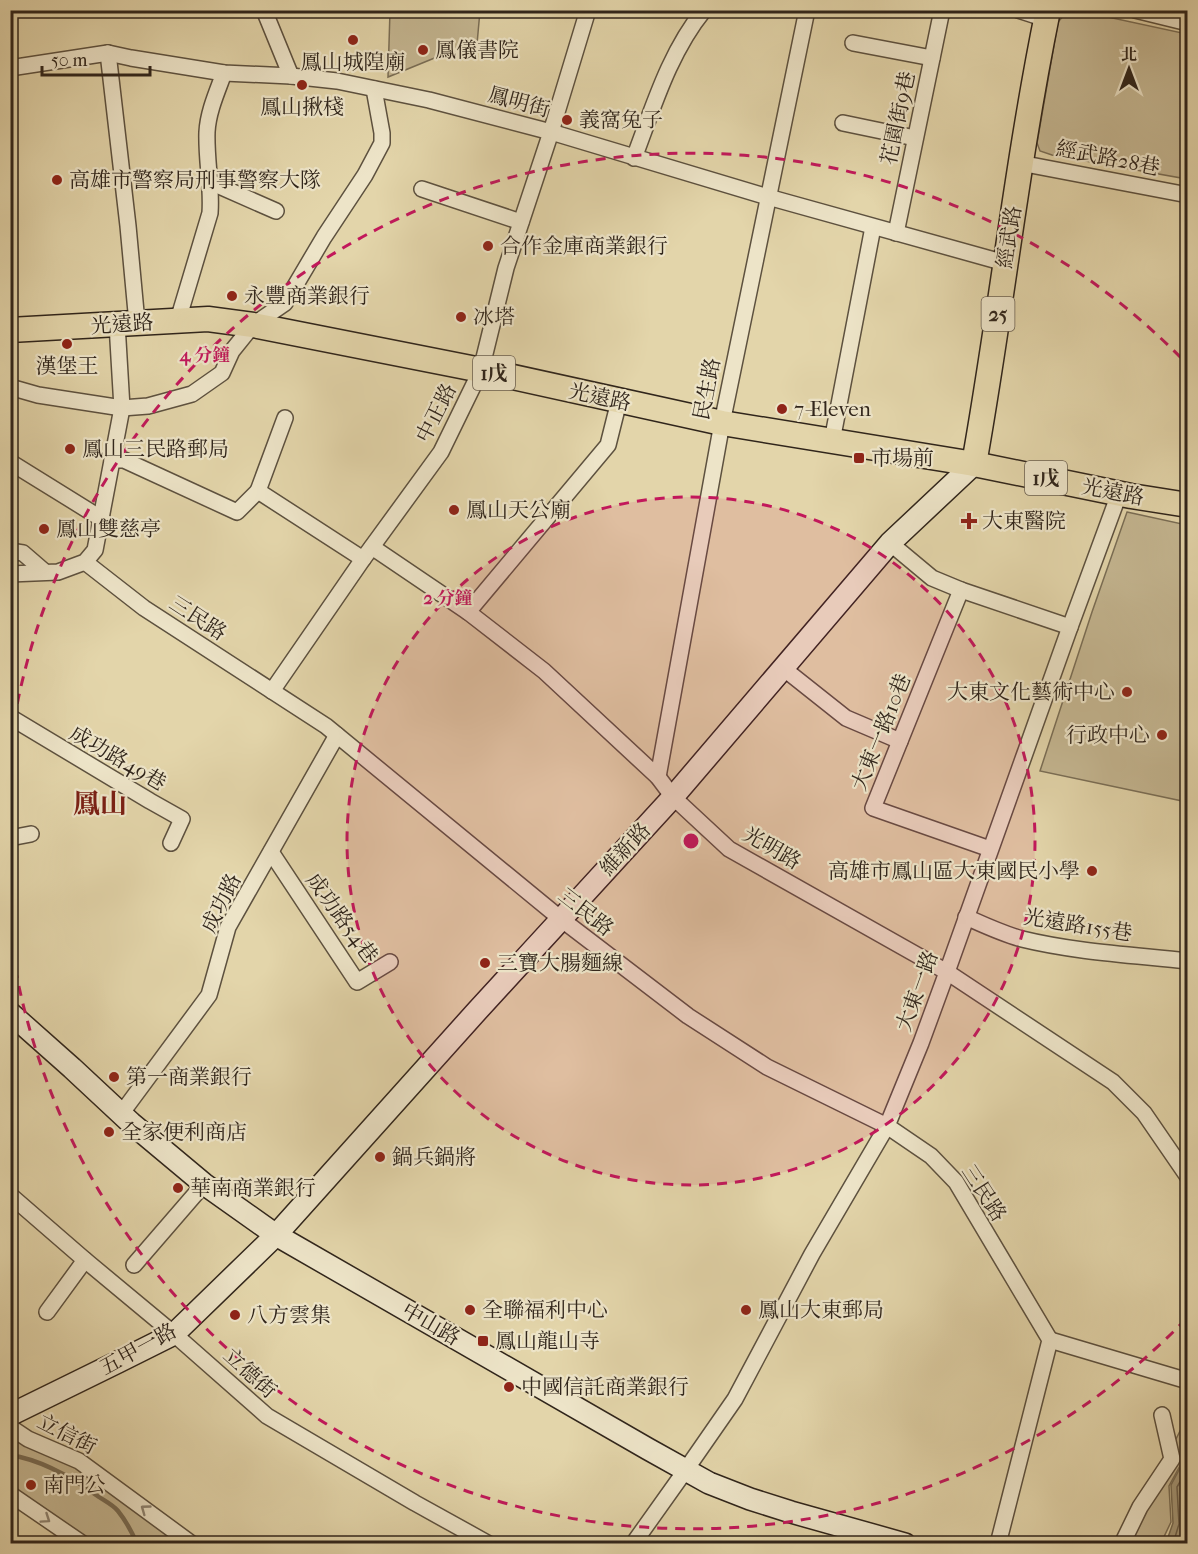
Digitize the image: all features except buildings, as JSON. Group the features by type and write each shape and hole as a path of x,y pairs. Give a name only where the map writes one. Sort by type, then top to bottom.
{"main road":[{"name":"經武路","path":"974,464 992,360 1020,164 1047,15"},
{"name":"光遠路","path":"10,330 208,319 253,325 481,370 722,423 974,464 1119,494 1188,505"},
{"name":"維新路","path":"276,1235 673,797 890,543 974,464"},
{"name":"中山路","path":"10,1013 121,1114 204,1184 276,1235 709,1483 791,1512 905,1544"},
{"name":"五甲一路","path":"10,1415 174,1334 276,1235"}],"street":[{"path":"264,10 291,76"},
{"name":"中正路","path":"272,692 441,452 481,370 506,268 588,10"},
{"path":"633,158 663,81 696,19 704,10"},
{"name":"民生路","path":"658,777 722,423 807,10"},
{"name":"花園街9巷","path":"896,233 942,10"},
{"path":"1018,10 1047,15"},
{"path":"1135,10 1188,23"},
{"path":"853,43 932,58"},
{"path":"10,574 58,572 85,562 95,550 102,519 122,408 127,324 128,226 108,53"},
{"name":"鳳明街","path":"10,68 108,53 224,74 291,76 337,81 429,100 551,132 768,197 1005,263"},
{"path":"178,320 210,213 207,132 210,112 224,74"},
{"path":"10,387 38,395 122,408 148,406 192,394 222,373 232,351 253,325 285,303 382,143 374,89"},
{"path":"843,123 915,138"},
{"name":"經武路28巷","path":"1020,164 1188,195"},
{"path":"210,182 276,211"},
{"path":"422,189 521,222"},
{"path":"832,441 873,227"},
{"path":"468,612 608,445 619,401"},
{"path":"112,460 124,460 237,512 258,490 285,418"},
{"path":"10,462 102,519"},
{"name":"光明路","path":"258,490 468,612 544,671 658,777 673,797 729,849 947,972 1113,1082 1144,1113 1188,1177"},
{"name":"大東一路","path":"633,1544 735,1399 812,1254 887,1126 921,1043 1119,494"},
{"path":"890,543 932,578 1070,627"},
{"path":"10,551 23,553 45,572"},
{"name":"三民路","path":"85,562 144,608 326,726 561,919 688,1016 767,1067 887,1126 931,1156 956,1182 1050,1340"},
{"name":"大東一路10巷","path":"962,590 873,808 990,849"},
{"path":"783,668 846,718 900,741"},
{"name":"成功路49巷","path":"10,717 182,819 171,843"},
{"name":"成功路","path":"121,1114 209,995 228,927 337,735"},
{"path":"10,838 31,834"},
{"name":"成功路54巷","path":"271,852 357,982 390,962"},
{"name":"光遠路155巷","path":"966,917 999,931 1042,943 1188,961"},
{"path":"134,1265 204,1184"},
{"name":"立德街","path":"10,1195 267,1416 414,1503 489,1544"},
{"path":"47,1312 85,1260"},
{"path":"998,1544 1050,1340 1188,1381"},
{"path":"1122,1544 1140,1507 1172,1459 1162,1415"},
{"name":"立信街","path":"10,1427 28,1439 79,1461 192,1544"},
{"path":"12,1498 82,1544"}],"shaded area":[{"name":"鳳儀書院","path":"390,11 480,11 477,44 388,77"},
{"path":"1080,11 1187,34 1187,179 1040,151 1037,143 1058,22 1066,13"},
{"name":"大東文化藝術中心","path":"1127,512 1187,525 1187,802 1040,771"},
{"path":"1187,1417 1187,1453 1169,1486 1171,1522 1161,1543 1127,1544 1160,1471"},
{"path":"20,1438 67,1461 182,1543 91,1543 35,1506 11,1487 10,1443"}],"water":[{"path":"1187,1455 1187,1543 1166,1543 1173,1523 1171,1485"}],"waterway":[{"path":"10,1455 34,1461 57,1471 111,1505 124,1519 137,1544"}],"place":[{"name":"鳳山城隍廟","path":"353,40"},
{"name":"鳳儀書院","path":"423,50"},
{"name":"鳳山揪棧","path":"302,85"},
{"name":"義窩兔子","path":"567,120"},
{"name":"高雄市警察局刑事警察大隊","path":"57,180"},
{"name":"合作金庫商業銀行","path":"488,246"},
{"name":"永豐商業銀行","path":"232,296"},
{"name":"冰塔","path":"461,317"},
{"name":"漢堡王","path":"67,344"},
{"name":"7-Eleven","path":"782,409"},
{"name":"鳳山三民路郵局","path":"70,449"},
{"name":"市場前","path":"859,458"},
{"name":"鳳山天公廟","path":"454,510"},
{"name":"大東醫院","path":"969,521"},
{"name":"鳳山雙慈亭","path":"44,529"},
{"name":"大東文化藝術中心","path":"1127,692"},
{"name":"行政中心","path":"1162,735"},
{"name":"高雄市鳳山區大東國民小學","path":"1092,871"},
{"name":"三寶大腸麵線","path":"485,963"},
{"name":"第一商業銀行","path":"114,1077"},
{"name":"全家便利商店","path":"109,1132"},
{"name":"鍋兵鍋將","path":"380,1157"},
{"name":"華南商業銀行","path":"178,1188"},
{"name":"全聯福利中心","path":"470,1310"},
{"name":"鳳山大東郵局","path":"746,1310"},
{"name":"八方雲集","path":"235,1315"},
{"name":"鳳山龍山寺","path":"483,1341"},
{"name":"中國信託商業銀行","path":"509,1387"},
{"name":"南門公","path":"31,1485"}],"district":[{"name":"鳳山","path":"100,804"}]}
